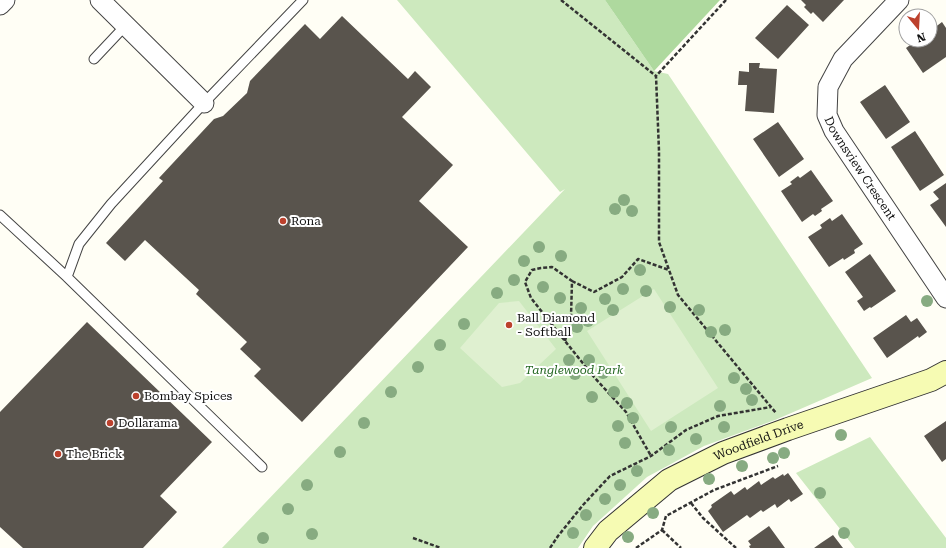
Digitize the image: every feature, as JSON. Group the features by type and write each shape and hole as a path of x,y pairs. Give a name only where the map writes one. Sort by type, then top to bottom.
{"street":[{"path":"0,5 5,0"},
{"path":"100,0 204,103"},
{"name":"Downsview Crescent","path":"899,0 843,59 828,87 826,115 834,131 946,298"},
{"name":"Woodfield Drive","path":"595,548 608,531 669,480 723,453 931,380 946,372"}],"lane":[{"path":"67,277 79,244 111,204 204,103 303,0"},
{"path":"94,59 126,25"},
{"path":"0,215 67,277 262,467"}],"path":[{"path":"561,0 656,76"},
{"path":"726,0 656,76 659,151 659,242 678,295 772,407 788,429"},
{"path":"651,456 626,412 594,377 531,298 525,282 532,270 552,267 572,281 594,292 622,277 638,259 669,270"},
{"path":"565,341 571,317 572,281"},
{"path":"550,548 583,505 610,476 651,456 686,430 718,416 772,407"},
{"path":"636,548 662,530 666,516 714,490 778,466"},
{"path":"691,503 703,518 736,548"},
{"path":"662,530 681,548"},
{"path":"413,538 441,548"}],"green space":[{"name":"Tanglewood Park","path":"397,0 605,0 654,71 668,74 872,378 775,420 704,446 647,477 593,526 578,548 222,548 565,189 560,192"},
{"path":"605,0 720,0 654,71"},
{"path":"654,289 718,388 651,431 587,331"},
{"name":"Ball Diamond - Softball","path":"519,301 556,349 520,383 502,387 460,348 499,303"},
{"path":"870,437 946,538 946,548 855,548 796,473"}],"building":[{"path":"801,0 844,0 823,22 813,12 811,14 804,7 806,5"},
{"path":"787,5 809,25 778,59 755,38"},
{"name":"Rona","path":"342,16 408,79 415,71 431,87 402,117 453,165 419,201 468,247 302,422 254,376 261,369 240,349 247,342 196,294 199,290 145,240 125,261 106,243 163,181 159,178 214,119 223,116 247,93 250,81 305,24 320,39"},
{"path":"942,22 946,28 946,57 923,73 906,48 938,48 938,25"},
{"path":"749,63 760,63 759,68 777,69 774,113 745,111 747,85 738,85 739,71 749,72"},
{"path":"885,85 910,122 886,139 860,102"},
{"path":"778,122 804,159 779,177 753,139"},
{"path":"915,131 944,175 920,191 891,147"},
{"path":"811,170 833,201 821,209 822,211 815,216 813,214 802,222 781,191 792,184 790,182 798,176 800,178"},
{"path":"946,183 946,227 930,205 939,199 933,192"},
{"path":"842,214 863,244 854,250 855,253 844,260 843,258 829,267 808,237 822,228 820,225 830,218 832,221"},
{"path":"870,254 896,291 864,311 857,301 863,297 845,272"},
{"path":"906,315 911,322 917,318 927,332 919,338 918,336 887,358 873,338"},
{"path":"87,322 212,442 160,496 177,512 143,548 23,548 0,527 0,412"},
{"path":"946,421 946,459 942,462 924,436"},
{"path":"788,473 803,494 791,502 789,499 777,508 775,504 763,512 761,510 750,518 747,515 723,532 708,511 712,507 711,505 731,491 734,495 745,487 747,490 759,481 761,485 773,477 775,479"},
{"path":"769,526 785,548 750,548 749,546 751,545 748,541"},
{"path":"833,535 843,548 814,548 821,543"}],"place":[{"name":"Rona","path":"283,221"},
{"name":"Ball Diamond - Softball","path":"509,325"},
{"name":"Bombay Spices","path":"136,396"},
{"name":"Dollarama","path":"110,423"},
{"name":"The Brick","path":"58,454"}]}
